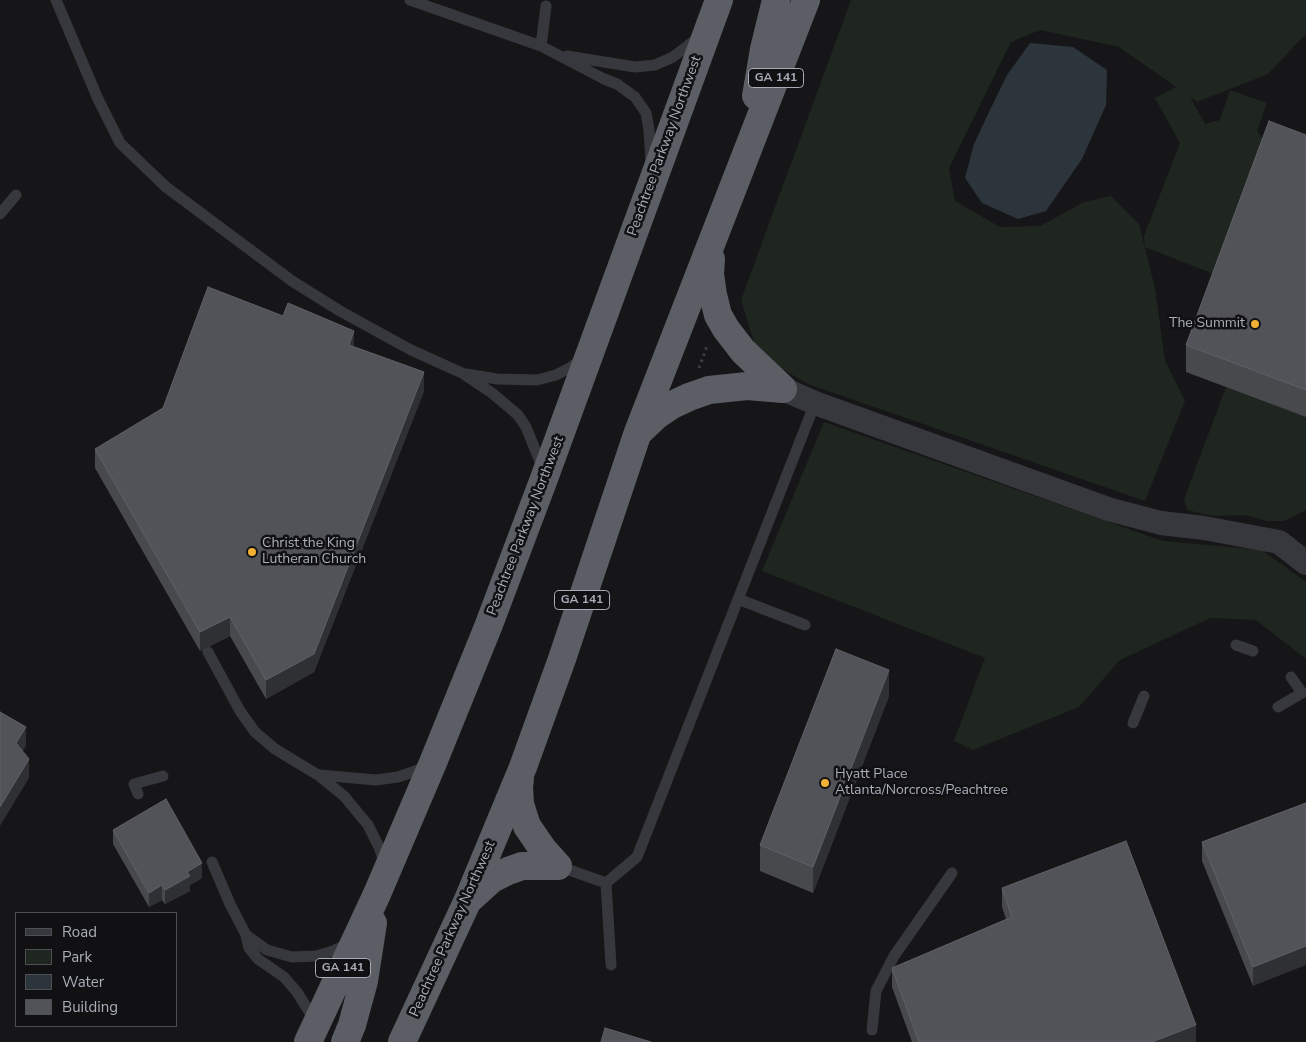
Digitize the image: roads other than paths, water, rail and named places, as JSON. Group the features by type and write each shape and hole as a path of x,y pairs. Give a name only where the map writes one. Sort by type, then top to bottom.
{"highway":[{"name":"Peachtree Parkway Northwest","path":"313,1033 382,882 432,766 488,627 719,0"},
{"path":"746,157 764,49 776,0"},
{"name":"Peachtree Parkway Northwest","path":"402,1042 467,902 523,767 562,659 638,432 712,246 806,0"},
{"path":"712,246 710,274 718,315 733,340 783,389"},
{"path":"638,432 672,405 708,390 747,386 783,389"},
{"path":"523,767 518,786 520,804 527,826 558,866"},
{"path":"467,902 492,879 508,871 522,866 558,866"},
{"path":"346,1042 364,981 382,882"}],"street":[{"path":"783,389 816,403 1108,509 1161,524 1204,528 1280,542 1306,563"}],"lane":[{"path":"56,0 98,99 120,143 166,187 292,282 411,350 462,373 492,393 518,415 533,440 545,476"},
{"path":"410,0 541,46 617,84 635,97 646,113 653,179"},
{"path":"541,46 546,6"},
{"path":"556,54 635,67 655,65 673,56 708,29"},
{"path":"0,214 16,195"},
{"path":"462,373 497,379 537,380 564,371 590,353"},
{"path":"606,883 637,857 816,403"},
{"path":"738,599 805,625"},
{"path":"1236,645 1253,651"},
{"path":"208,652 240,711 255,732 275,749 332,785 357,810 368,825 379,847 382,882"},
{"path":"1278,707 1304,694 1291,677"},
{"path":"1133,723 1144,696"},
{"path":"318,775 376,780 398,777 432,766"},
{"path":"138,794 134,784 163,776"},
{"path":"212,862 246,935 249,948 258,959 284,977 297,992 313,1033"},
{"path":"558,866 606,883"},
{"path":"872,1030 876,991 894,956 952,873"},
{"path":"606,883 611,965"},
{"path":"246,935 267,950 292,957 316,956 333,951 355,940"}],"water":[{"path":"1030,43 1073,47 1107,70 1106,105 1082,159 1046,211 1018,219 982,203 965,178 974,144 989,112 1007,75"}],"place":[{"name":"The Summit","path":"1255,324"},
{"name":"Christ the King Lutheran Church","path":"252,552"},
{"name":"Hyatt Place Atlanta/Norcross/Peachtree","path":"825,783"}]}
